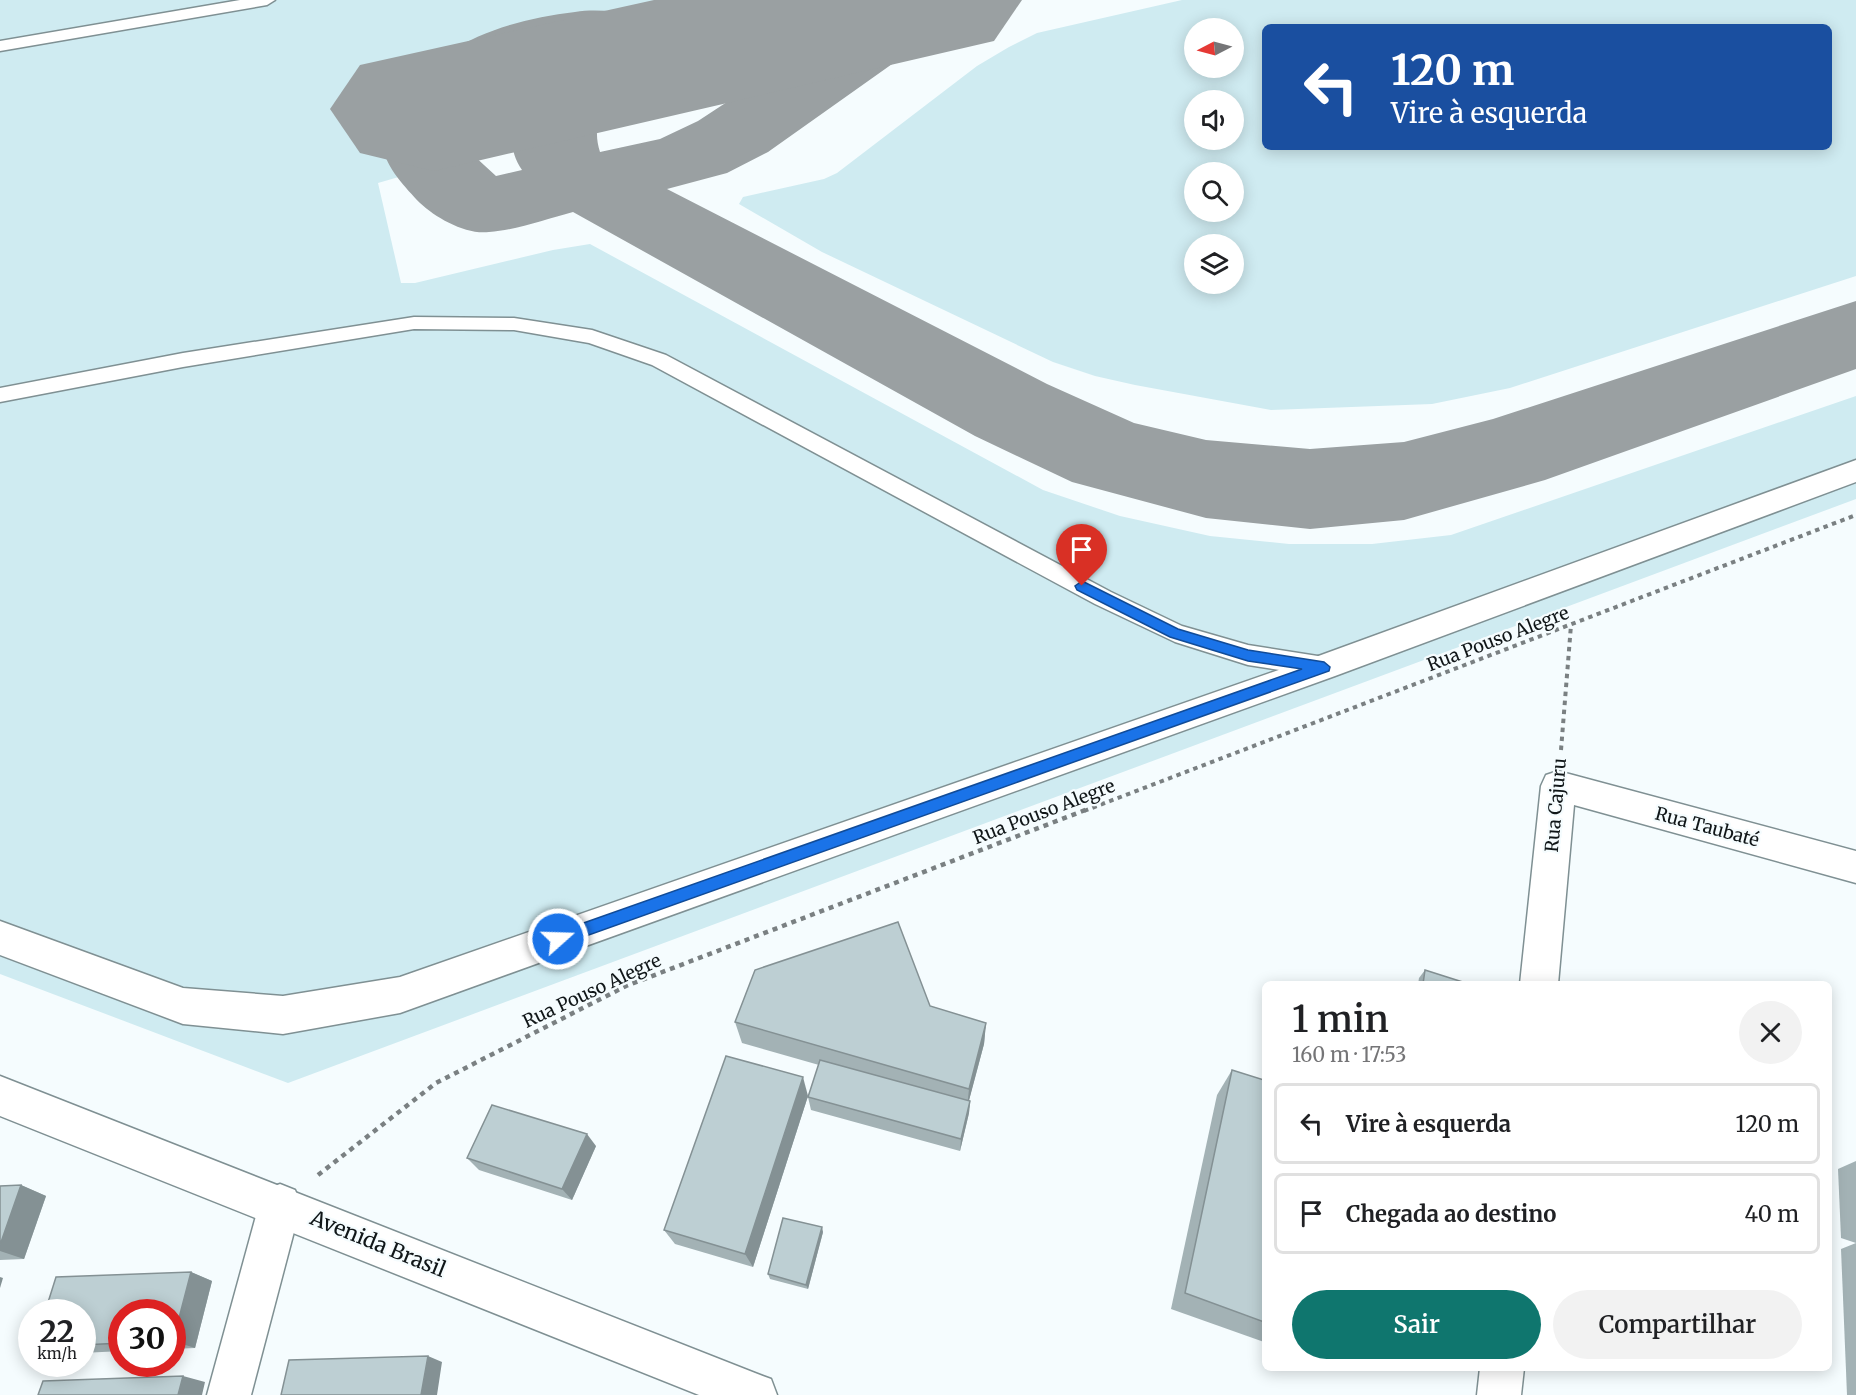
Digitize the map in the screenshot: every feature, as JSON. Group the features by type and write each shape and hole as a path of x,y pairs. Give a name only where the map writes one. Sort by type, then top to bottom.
{"street":[{"path":"0,938 183,1006 284,1015 400,995 1324,667 1856,471"},
{"name":"Rua Taubaté","path":"1558,786 1856,867"},
{"name":"Rua Cajuru","path":"1539,981 1558,786"},
{"name":"Avenida Brasil","path":"0,1096 280,1205 696,1383 755,1395"},
{"path":"229,1395 280,1205"},
{"path":"1499,1395 1502,1371"}],"lane":[{"path":"0,46 267,0"},
{"path":"0,395 183,360 414,323 514,324 592,337 659,360 1103,598 1174,633 1248,655 1324,667"}],"path":[{"name":"Rua Pouso Alegre","path":"280,1205 436,1083 626,986 1856,514"},
{"name":"Rua Cajuru","path":"1558,786 1571,625"}],"shaded area":[{"path":"0,0 675,0 369,67 409,174 378,183 401,283 415,283 553,250 590,244 1043,490 1120,516 1210,536 1289,544 1372,544 1451,535 1856,396 1856,499 288,1083 0,974"},
{"path":"1182,0 1856,0 1856,276 1510,388 1432,404 1271,410 1135,385 1095,376 1053,362 822,252 739,204 743,197 824,179 837,173 977,66 1037,33"}],"building":[{"path":"898,922 930,1006 986,1023 969,1089 735,1022 755,970"},
{"path":"1425,970 1460,981 1423,981"},
{"path":"726,1056 803,1077 745,1254 664,1230"},
{"path":"820,1060 970,1101 961,1139 808,1097"},
{"path":"1232,1070 1262,1079 1262,1321 1185,1293"},
{"path":"492,1105 587,1134 562,1189 467,1158"},
{"path":"21,1185 0,1245 0,1186"},
{"path":"783,1218 822,1227 806,1285 768,1274"},
{"path":"191,1272 184,1299 108,1299 108,1344 96,1344 96,1299 49,1299 56,1277"},
{"path":"428,1356 421,1395 281,1395 289,1360"},
{"path":"183,1377 178,1395 38,1395 43,1381"}],"taxiway":[{"path":"585,182 685,159 718,145 790,99 874,40 940,0"},
{"path":"585,182 488,205 473,201 431,162 426,147 426,131 431,116 439,102 451,89 476,68 510,52 555,39 590,34 677,43 750,39"},
{"path":"585,182 560,161 555,146 558,120 564,109 582,92 628,68"},
{"path":"585,182 1011,410 1109,455 1206,479 1310,489 1404,481 1508,453 1856,334"}],"runway":[{"path":"434,109 926,0"}],"route":[{"path":"558,939 1324,667 1248,655 1174,633 1082,586"}]}
